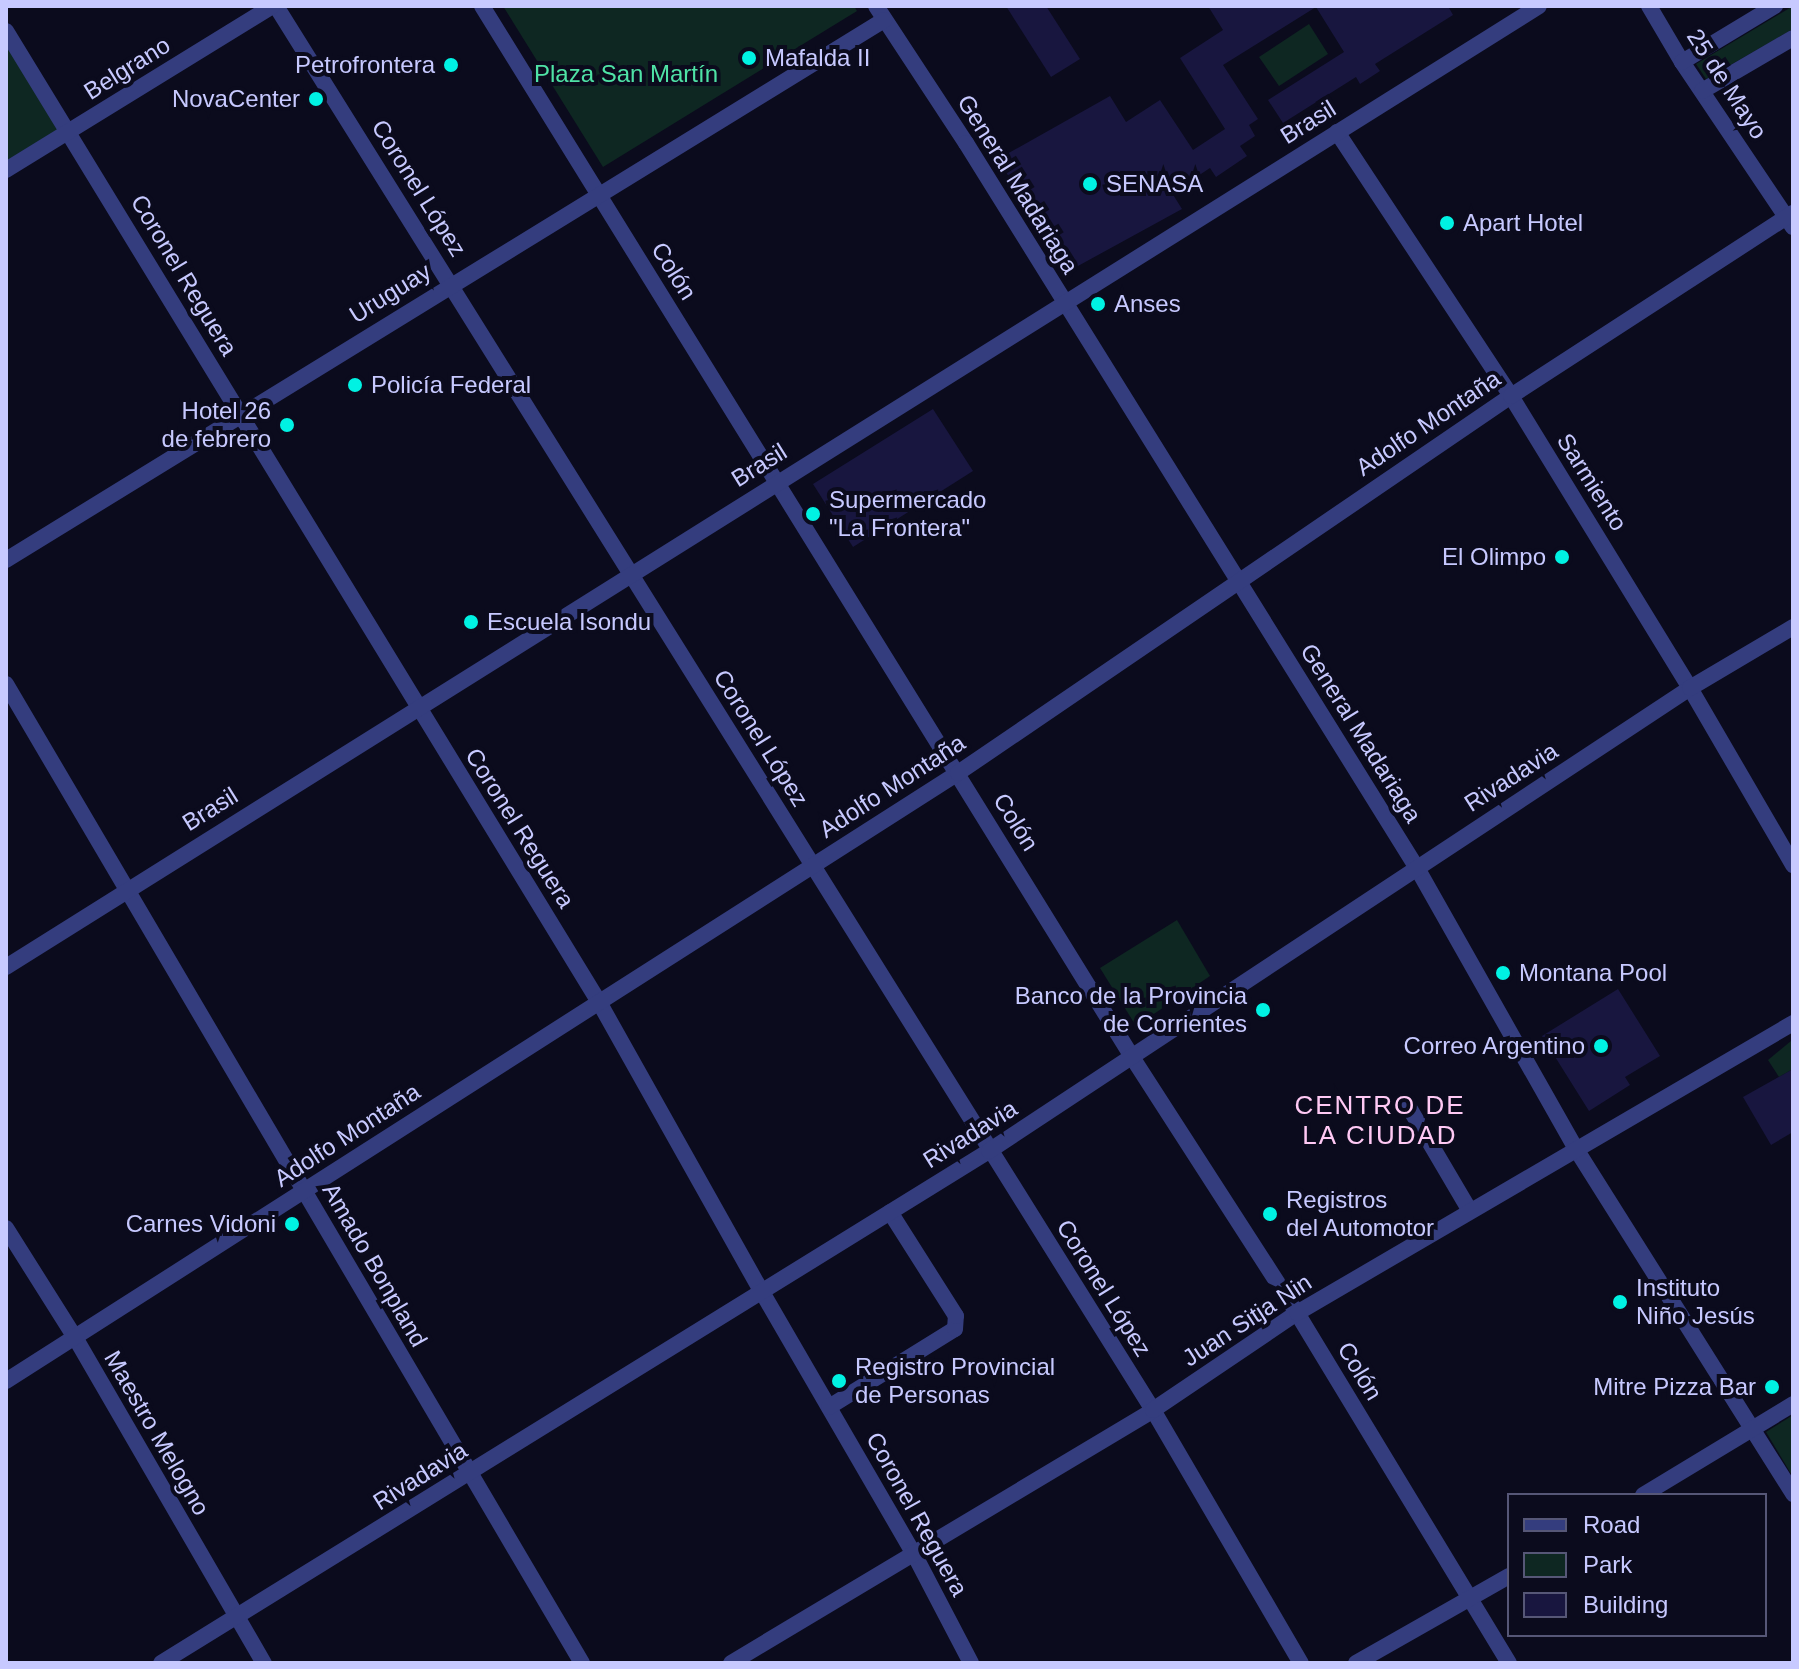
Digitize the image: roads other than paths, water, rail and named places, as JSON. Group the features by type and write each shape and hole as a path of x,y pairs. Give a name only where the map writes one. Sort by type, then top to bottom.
{"street":[{"name":"Belgrano","path":"6,170 274,6"},
{"name":"Coronel López","path":"274,6 451,284 1153,1410 1301,1663"},
{"name":"Colón","path":"482,6 1132,1057 1297,1313 1509,1663"},
{"name":"Brasil","path":"6,967 1539,6"},
{"name":"25 de Mayo","path":"1649,6 1682,62 1791,219"},
{"path":"1682,62 1775,6"},
{"name":"Uruguay","path":"6,560 451,284 599,196 880,13"},
{"name":"General Madariaga","path":"880,13 966,143 1417,868 1576,1149 1793,1494"},
{"name":"Coronel Reguera","path":"6,31 599,1002 913,1552 971,1663"},
{"path":"1702,91 1793,38"},
{"name":"Sarmiento","path":"1337,132 1511,396 1690,688 1793,865"},
{"name":"Adolfo Montaña","path":"6,1381 958,773 1236,580 1511,396 1791,219"},
{"name":"Rivadavia","path":"161,1663 989,1151 1690,688 1793,627"},
{"name":"Amado Bonpland","path":"6,684 582,1663"},
{"name":"Juan Sitja Nin","path":"731,1663 1153,1410 1297,1313 1793,1023"},
{"path":"1407,1104 1470,1211"},
{"path":"829,1407 955,1329 956,1316 890,1212"},
{"name":"Maestro Melogno","path":"6,1228 76,1339 264,1663"},
{"path":"1646,1493 1793,1404"},
{"path":"1356,1663 1507,1577"}],"place":[{"name":"Mafalda II","path":"749,58"},
{"name":"Petrofrontera","path":"451,65"},
{"name":"NovaCenter","path":"316,99"},
{"name":"SENASA","path":"1090,184"},
{"name":"Apart Hotel","path":"1447,223"},
{"name":"Anses","path":"1098,304"},
{"name":"Policía Federal","path":"355,385"},
{"name":"Hotel 26 de febrero","path":"287,425"},
{"name":"Supermercado \"La Frontera\"","path":"813,514"},
{"name":"El Olimpo","path":"1562,557"},
{"name":"Escuela Isondu","path":"471,622"},
{"name":"Montana Pool","path":"1503,973"},
{"name":"Banco de la Provincia de Corrientes","path":"1263,1010"},
{"name":"Correo Argentino","path":"1601,1046"},
{"name":"Registros del Automotor","path":"1270,1214"},
{"name":"Carnes Vidoni","path":"292,1224"},
{"name":"Instituto Niño Jesús","path":"1620,1302"},
{"name":"Registro Provincial de Personas","path":"839,1381"},
{"name":"Mitre Pizza Bar","path":"1772,1387"}],"district":[{"name":"CENTRO DE LA CIUDAD","path":"1380,1121"}],"park label":[{"name":"Plaza San Martín","path":"626,74"}]}
